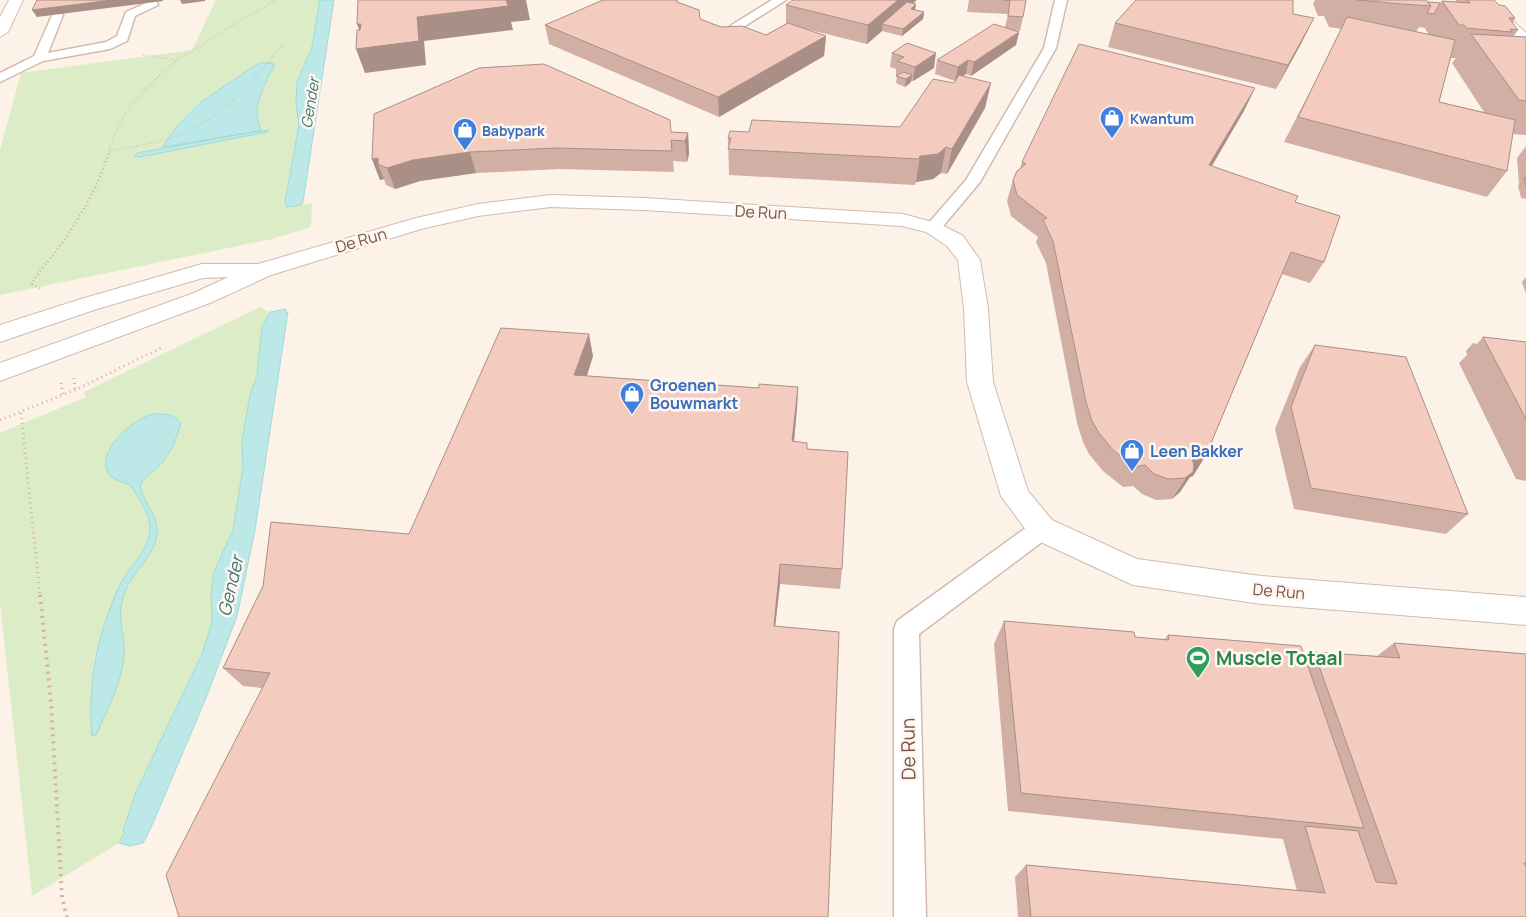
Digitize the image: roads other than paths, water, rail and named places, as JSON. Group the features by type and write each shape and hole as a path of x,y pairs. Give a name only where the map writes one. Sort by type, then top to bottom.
{"street":[{"path":"0,32 16,0"},
{"path":"1480,4 1526,42"},
{"name":"De Run","path":"0,372 202,298 264,270 416,224 478,210 552,201 644,204 903,220 933,228 955,241 969,260 976,308 980,382 1015,496 1042,529 1133,572 1261,590 1526,612"},
{"name":"De Run","path":"0,334 202,271 264,270"}],"lane":[{"path":"736,26 780,0"},
{"path":"933,228 972,182 1050,48 1061,0"},
{"path":"0,78 39,58 110,45 123,38 130,14 152,5 152,2"},
{"path":"39,58 56,15"},
{"name":"De Run","path":"910,917 906,629 1042,529"}],"water":[{"name":"Gender","path":"320,0 334,0 303,202 301,205 287,207 285,202 299,125 296,104 297,82 312,47"},
{"path":"259,63 273,63 274,67 266,81 258,107 258,123 262,130 249,133 269,130 267,132 140,157 134,156 137,153 247,133 162,147 179,124 201,102"},
{"name":"Gender","path":"286,309 286,313 288,312 255,530 237,616 206,698 150,830 143,843 130,846 119,843 125,832 123,831 136,792 202,654 212,622 211,595 214,572 233,530 243,468 242,441 250,395 257,375 262,327 270,312"},
{"path":"153,414 172,416 181,423 175,442 166,458 140,486 154,516 157,535 152,550 128,585 122,601 123,665 113,696 96,735 92,736 91,697 100,638 121,583 143,551 150,530 146,513 130,485 109,474 106,466 107,456 111,447 126,429"}],"place":[{"name":"Kwantum","path":"1112,139"},
{"name":"Babypark","path":"465,151"},
{"name":"Groenen Bouwmarkt","path":"632,415"},
{"name":"Leen Bakker","path":"1132,472"},
{"name":"Muscle Totaal","path":"1198,679"}]}
